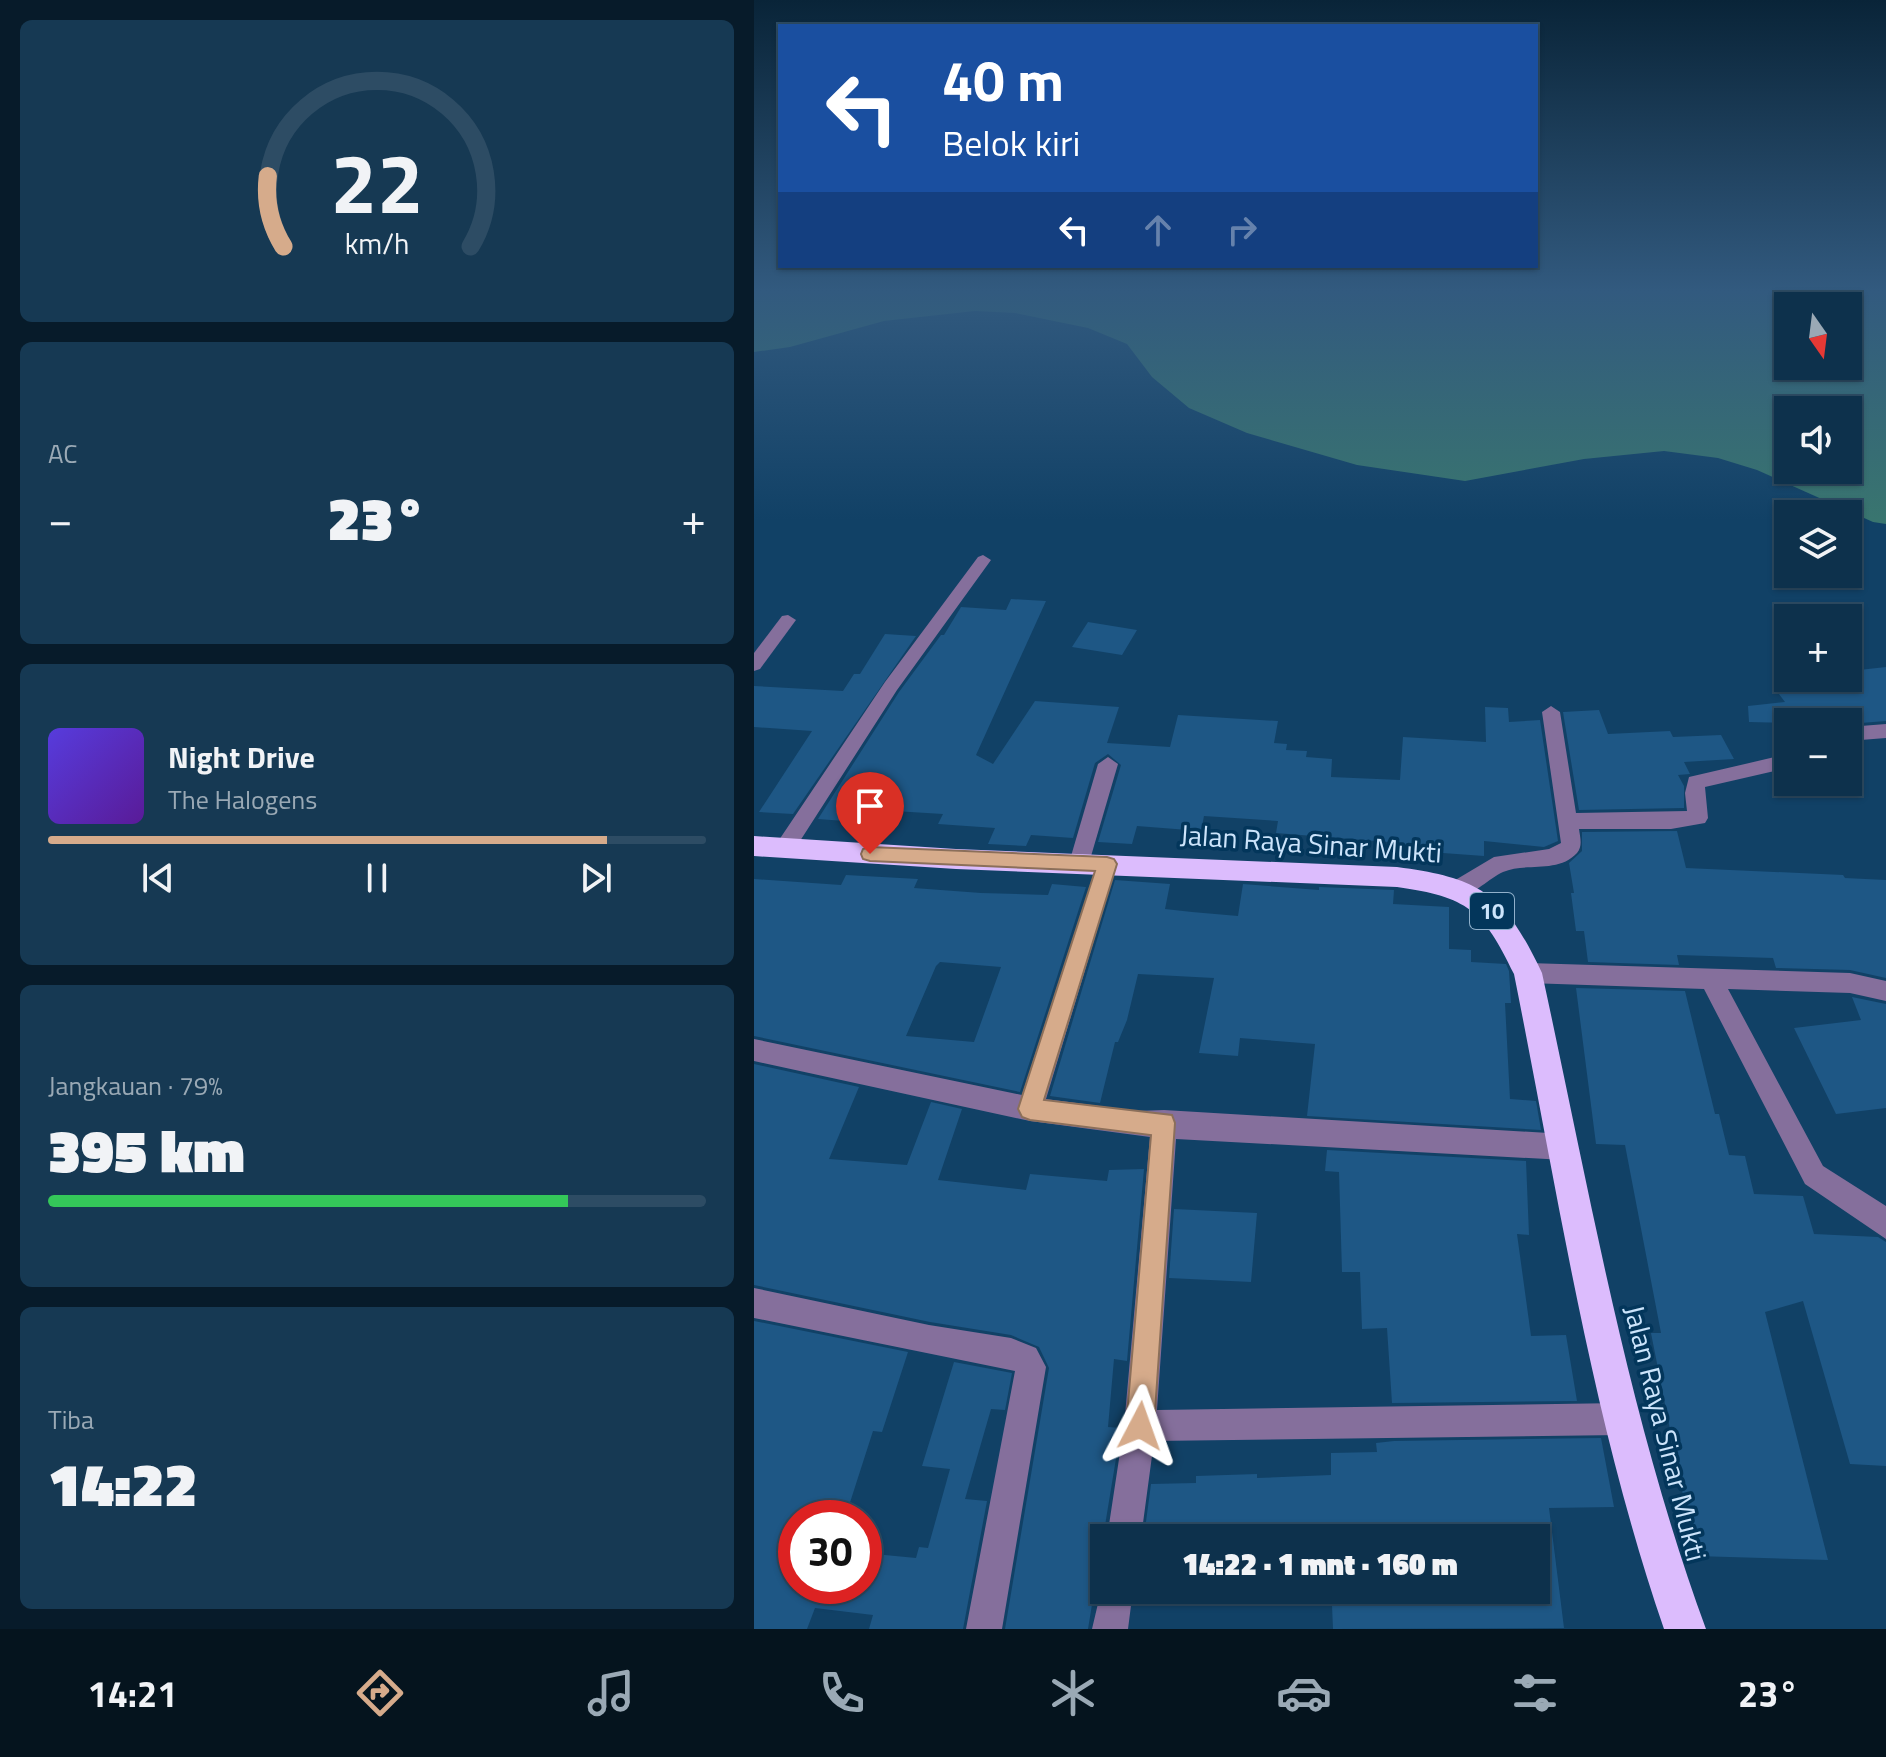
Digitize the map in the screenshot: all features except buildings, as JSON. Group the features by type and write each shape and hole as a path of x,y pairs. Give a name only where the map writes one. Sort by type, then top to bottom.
{"highway":[{"name":"Jalan Raya Sinar Mukti","path":"754,846 1397,877 1460,888 1485,903 1513,939 1528,973 1621,1419 1655,1545 1685,1629"}],"street":[{"path":"784,849 891,686 983,560"},
{"path":"754,665 788,620"},
{"path":"1460,888 1501,863 1562,853 1571,843 1551,712"},
{"path":"1862,733 1886,731"},
{"path":"1030,1109 1093,864 1108,764"},
{"path":"1567,821 1698,818 1696,782 1774,764"},
{"path":"1528,973 1850,983 1886,991"},
{"path":"1711,980 1814,1175 1827,1188 1871,1210 1886,1225"},
{"path":"754,1050 1030,1109 1137,1124 1164,1123 1565,1147"},
{"path":"1126,1524 1140,1426 1164,1123"},
{"path":"754,1303 929,1340 1011,1353 1025,1359 1031,1367 984,1629"},
{"path":"1140,1426 1621,1419"},
{"path":"1110,1629 1114,1604"}],"shaded area":[{"path":"1145,368 1774,368 1774,380 1862,380 1862,368 1886,368 1886,524 1862,517 1862,500 1824,500 1788,484 1862,484 1862,396 1774,396 1774,478 1718,458 1664,451 1584,459 1465,481 1357,465 1247,433 1189,408"}],"route":[{"path":"870,854 1107,864 1030,1109 1137,1124 1164,1123 1140,1426"}]}
